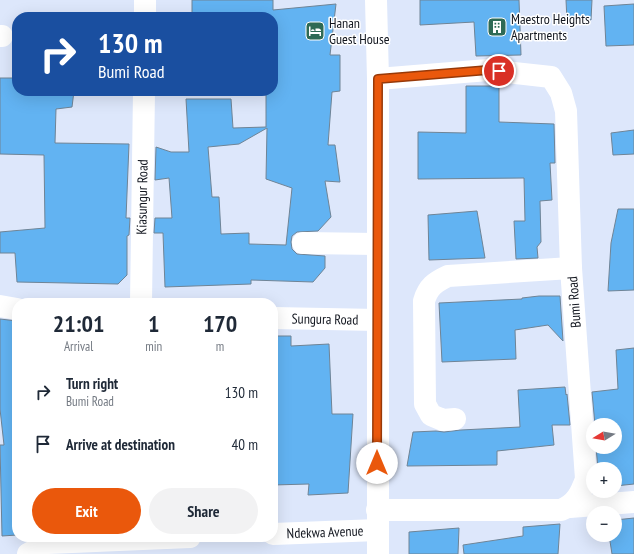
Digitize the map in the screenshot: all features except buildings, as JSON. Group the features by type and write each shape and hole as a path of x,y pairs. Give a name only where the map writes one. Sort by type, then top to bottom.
{"street":[{"path":"145,0 145,12"},
{"path":"376,0 378,79 378,554"},
{"name":"Bumi Road","path":"378,79 488,70 551,77 561,93 566,111 571,268 586,479 581,494 570,507"},
{"name":"Kiasungur Road","path":"141,298 144,96"},
{"path":"303,243 377,244"},
{"path":"455,419 443,420 431,415 425,404 424,301 426,293 433,283 448,276 571,268"},
{"path":"0,306 12,308"},
{"name":"Sungura Road","path":"278,318 378,320"},
{"path":"377,520 561,510 570,507 634,502"},
{"name":"Ndekwa Avenue","path":"278,533 377,520"},
{"path":"28,554 45,542"},
{"path":"81,542 146,546 166,542"}],"place":[{"name":"Maestro Heights Apartments","path":"497,27"},
{"name":"Hanan Guest House","path":"315,31"}],"route":[{"path":"377,463 378,79 488,70 499,71"}]}
